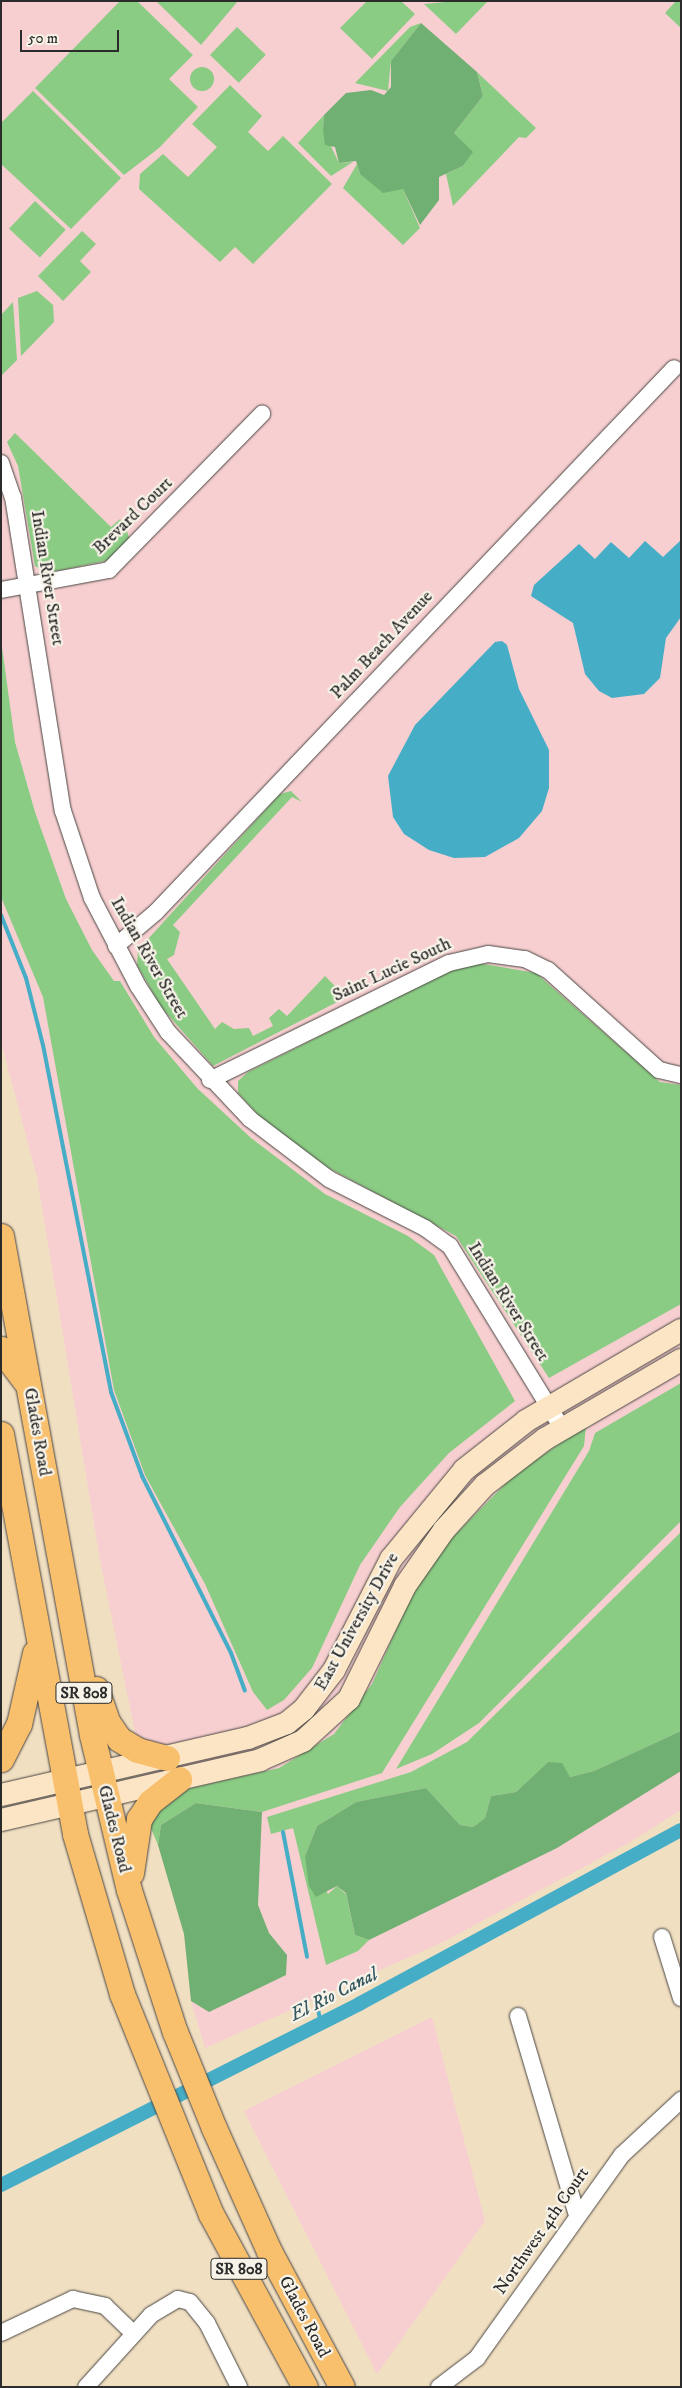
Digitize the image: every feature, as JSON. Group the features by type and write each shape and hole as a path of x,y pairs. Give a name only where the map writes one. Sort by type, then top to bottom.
{"main road":[{"name":"Glades Road","path":"1,1236 69,1614 100,1772 129,1890 175,2032 214,2128 269,2250 342,2387"},
{"path":"1,1349 28,1385"},
{"name":"Glades Road","path":"1,1434 68,1804 141,2048 181,2147 238,2268 305,2387"},
{"path":"69,1614 112,1731 130,1747 173,1769 137,1823 129,1890"},
{"path":"1,1759 19,1724 38,1640"}],"street":[{"name":"Palm Beach Avenue","path":"116,946 156,912 674,368"},
{"name":"Brevard Court","path":"1,590 109,570 262,414"},
{"name":"Indian River Street","path":"1,463 13,497 29,586 63,811 92,898 116,946 168,1032 210,1080 250,1119 329,1179 425,1228 450,1246 562,1428"},
{"name":"Saint Lucie South","path":"210,1080 449,963 488,954 525,959 548,970 659,1070 681,1075"},
{"name":"East University Drive","path":"1,1820 106,1796 268,1733 304,1709 334,1670 375,1584 420,1518 491,1446 549,1407 681,1330"},
{"name":"East University Drive","path":"1,1794 100,1772 173,1769 285,1752 337,1714 356,1687 404,1586 444,1530 485,1485 562,1428 681,1360"},
{"path":"662,1937 681,1998"},
{"path":"518,2016 577,2215"},
{"name":"Northwest 4th Court","path":"439,2387 477,2358 577,2215 622,2155 681,2100"},
{"path":"1,2333 73,2299 105,2306 133,2333"},
{"path":"86,2387 133,2333 165,2303 190,2302 198,2311 239,2387"}],"shaded area":[{"path":"1,1 681,1 681,1810 627,1844 441,1943 205,2048 191,2001 184,1934 158,1845 100,1560 37,1177 1,1042"},
{"path":"432,2017 485,2221 377,2374 244,2111"}],"green space":[{"path":"120,1 137,1 193,55 169,79 198,107 159,148 124,175 35,88"},
{"path":"156,1 238,1 201,45"},
{"path":"367,1 401,1 415,14 372,59 340,28"},
{"path":"488,1 456,34 424,4"},
{"path":"676,1 681,1 681,28 665,13"},
{"path":"421,23 391,61 388,91 355,83 410,27"},
{"path":"421,23 477,72 483,96 454,133 473,152 463,166 439,177 439,200 420,225 403,189 383,193 360,174 356,161 339,163 335,147 325,145 323,130 324,115 346,93 371,90 384,95 391,87 391,61"},
{"path":"237,27 266,55 239,83 210,55"},
{"path":"202,67 207,68 213,74 213,84 207,90 202,91 197,90 191,84 190,79 191,74 197,68"},
{"path":"477,72 536,128 526,138 519,137 453,206 446,174 463,166 472,153 454,133 483,96"},
{"path":"230,85 262,116 248,132 268,151 283,136 332,184 253,264 235,247 220,262 139,189 140,174 163,154 188,177 217,147 192,124"},
{"path":"33,91 121,178 71,229 1,164 1,123"},
{"path":"324,115 323,130 339,163 353,162 331,176 298,143"},
{"path":"357,164 360,174 403,189 420,228 403,245 343,188"},
{"path":"35,201 66,230 40,257 9,229"},
{"path":"82,231 96,244 80,261 91,272 63,301 38,276"},
{"path":"37,291 53,305 54,322 21,356 18,298"},
{"path":"13,302 17,360 1,376 1,315"},
{"path":"15,433 111,527 120,519 125,525 130,540 110,560 47,573 35,566 18,466 7,442"},
{"path":"1,640 15,742 35,812 66,899 92,950 114,981 120,981 154,1037 197,1088 251,1138 325,1194 408,1236 434,1255 515,1401 449,1453 400,1507 360,1565 312,1668 284,1700 267,1710 253,1692 205,1584 145,1475 114,1390 43,997 1,897"},
{"path":"291,791 302,802 292,797 173,925 180,932 174,955 167,959 215,1029 222,1022 234,1029 249,1028 253,1036 273,1026 269,1018 279,1009 287,1016 325,976 339,990 341,1000 213,1066 161,1007 137,965 138,950 280,794"},
{"path":"478,963 536,973 660,1082 681,1085 681,1304 549,1378 456,1236 323,1165 261,1118 238,1093 238,1081 248,1072 450,971"},
{"path":"681,1383 681,1521 479,1723 432,1754 396,1769 589,1451 595,1433"},
{"path":"586,1426 584,1446 382,1773 262,1812 196,1803 161,1825 158,1845 147,1819 178,1791 279,1768 334,1734 372,1684 409,1601 445,1545 516,1473"},
{"path":"681,1532 681,1731 594,1771 570,1777 548,1762 516,1792 491,1796 485,1818 473,1827 460,1825 426,1788 356,1802 317,1826 305,1856 328,1894 337,1886 346,1894 355,1935 369,1940 358,1951 326,1965 293,1828 271,1834 267,1817 411,1772 467,1742"},
{"path":"681,1731 681,1771 557,1848 369,1940 355,1935 346,1893 337,1886 316,1897 309,1886 305,1856 317,1826 356,1802 426,1788 460,1825 473,1827 485,1818 491,1796 516,1792 548,1762 562,1763 570,1777 594,1771"},
{"path":"196,1803 262,1812 258,1905 269,1933 287,1955 286,1975 209,2012 191,2001 184,1934 158,1845 161,1825"}],"water":[{"path":"681,540 681,617 666,638 660,678 644,694 612,698 599,691 585,674 573,623 531,596 534,585 579,544 595,559 611,542 629,558 645,541 663,557"},
{"path":"502,641 507,645 519,689 549,750 549,788 542,811 519,838 485,857 454,858 429,850 404,834 393,817 388,776 415,725 495,642"}],"waterway":[{"path":"1,915 26,978 43,1045 111,1392 142,1476 231,1653 245,1691"},
{"name":"El Rio Canal","path":"1,2185 359,2004 681,1830"},
{"path":"283,1832 307,1957"},
{"path":"315,1997 321,2023"}]}
